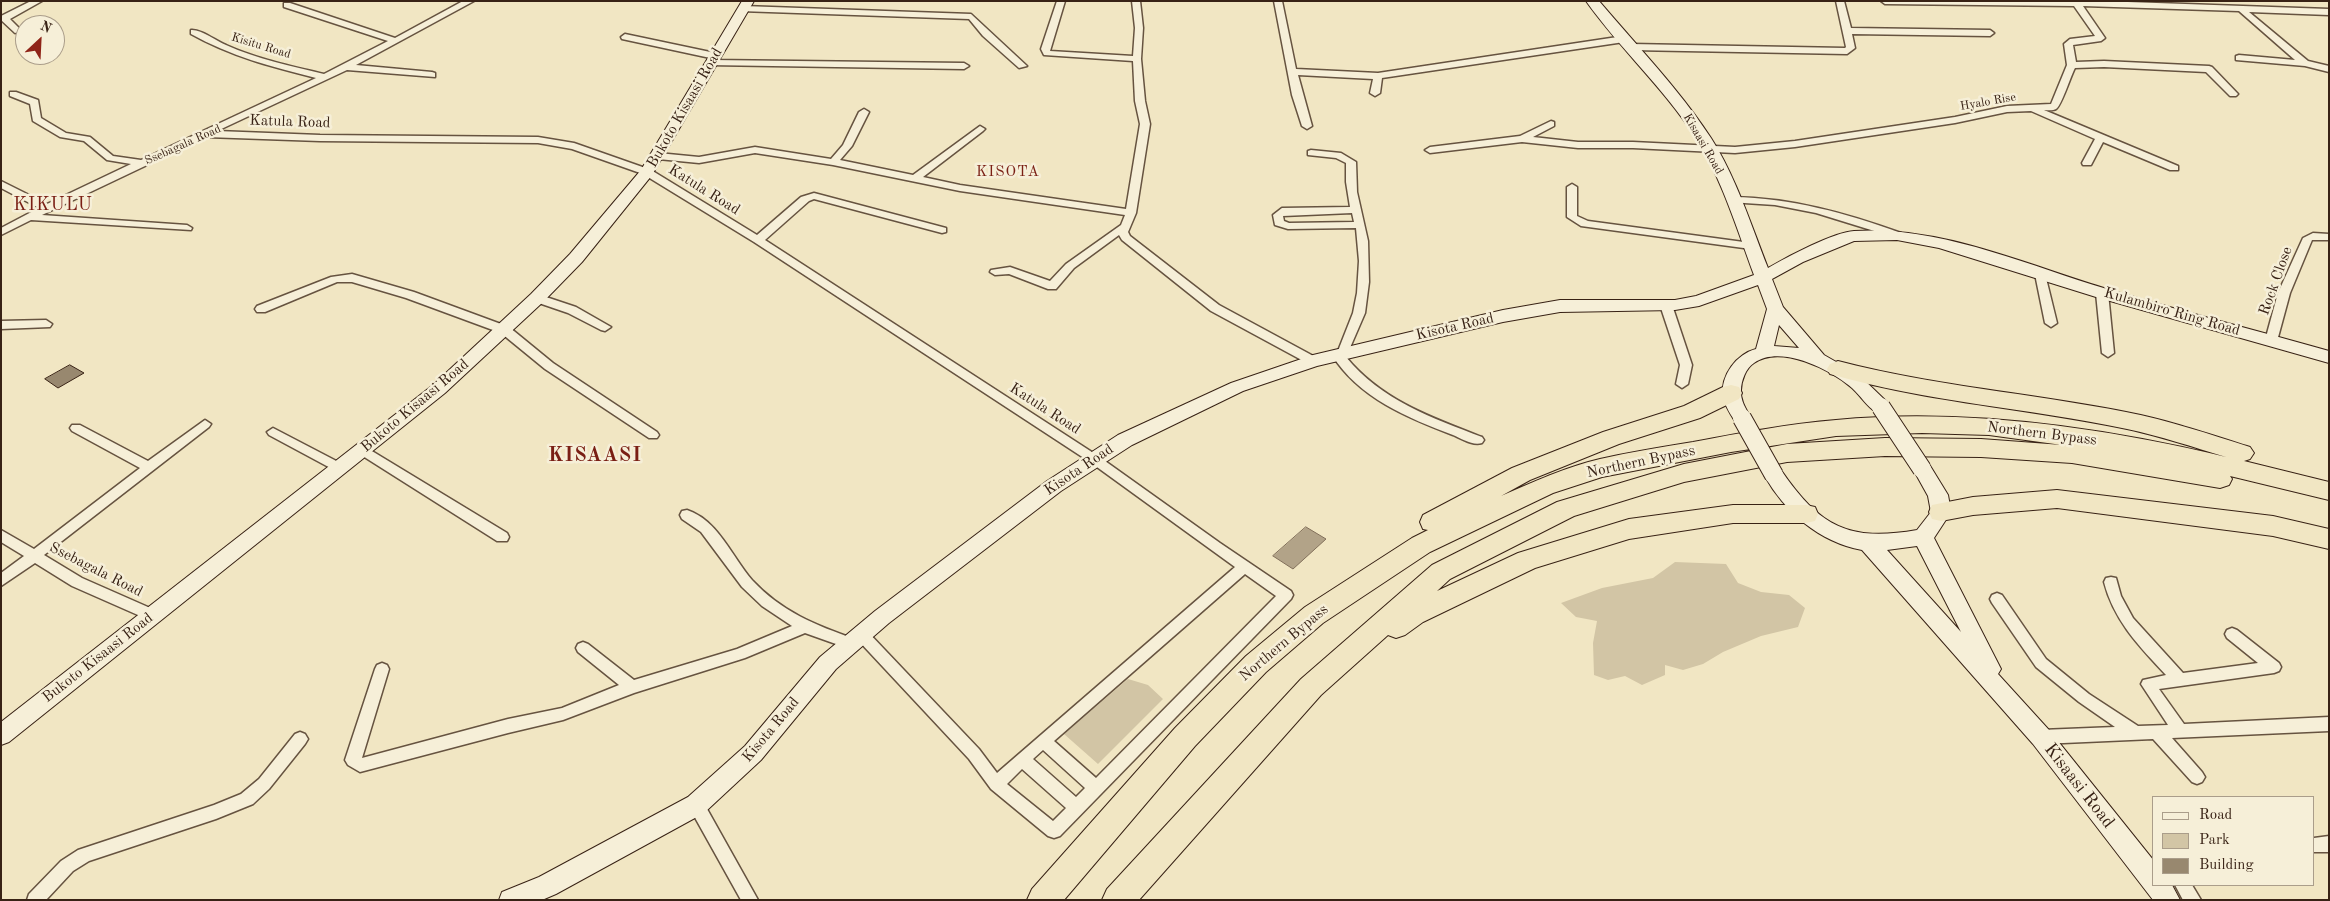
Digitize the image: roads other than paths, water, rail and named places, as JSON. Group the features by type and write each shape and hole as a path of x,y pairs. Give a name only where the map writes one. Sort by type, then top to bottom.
{"highway":[{"path":"1838,369 1887,383 2127,421 2260,458 2329,484"},
{"path":"1314,615 1364,565 1438,518 1521,474 1611,438 1692,412 1732,393"},
{"name":"Northern Bypass","path":"1043,900 1185,737 1256,664 1314,615 1421,545 1544,487 1600,468 1732,443 1836,428 1922,425 1989,427 2051,434 2182,454 2329,490"},
{"name":"Northern Bypass","path":"1118,900 1311,687 1440,572 1566,509 1684,473 1787,453 1885,447 1982,448 2072,454 2179,471 2285,492 2329,504"},
{"path":"1941,512 1973,506 2057,499 2274,526 2329,540"},
{"path":"1311,687 1414,614 1527,560 1629,529 1733,514 1806,514"}],"main road":[{"name":"Kisaasi Road","path":"1592,1 1678,103 1710,151 1733,200 1764,278 1766,290 1775,309 1818,359"},
{"name":"Bukoto Kisaasi Road","path":"1,735 439,389 505,330 576,258 647,172 745,5"},
{"name":"Kulambiro Ring Road","path":"1897,235 1941,243 2102,293 2329,357"},
{"name":"Kisota Road","path":"511,900 547,893 696,805 753,753 809,685 855,638 1054,486 1094,458 1125,440 1228,391 1313,361 1486,320 1560,306 1666,305 1699,301 1764,278 1804,255 1852,236 1897,235"},
{"path":"1764,353 1775,309"},
{"path":"1764,353 1802,354 1818,359 1838,369 1865,387 1881,407 1938,495 1941,512 1934,525 1923,537 1868,543 1826,529 1789,498 1742,418 1732,393 1733,380 1739,368 1748,358 1764,353"},
{"name":"Kisaasi Road","path":"1923,537 2002,692"},
{"name":"Kisaasi Road","path":"1868,543 2040,736 2152,878"},
{"path":"2157,886 2168,900"}],"street":[{"path":"15,28 4,18 38,1"},
{"path":"455,1 468,3"},
{"path":"1061,1 1045,51 1051,54 1137,58"},
{"path":"995,272 1010,270 1052,286 1070,266 1124,228 1131,213 1145,124 1140,101 1137,58 1140,36 1136,1"},
{"path":"1278,1 1307,126"},
{"path":"1293,72 1378,76 1423,71 1526,52 1627,43 1847,51 1851,48 1840,1"},
{"path":"1885,1 2078,3 2243,11 2329,12"},
{"name":"Ssebagala Road","path":"1,232 141,163 207,134 346,67 468,3"},
{"name":"Hyalo Rise","path":"1522,139 1578,145 1642,145 1710,151 1787,145 1955,120 2007,109 2046,109 2057,104 2062,85 2072,66 2070,42 2099,39 2102,37 2078,3"},
{"path":"287,5 396,41"},
{"path":"745,5 971,17 1022,66"},
{"path":"2243,11 2305,64"},
{"path":"1847,31 1990,33"},
{"name":"Kisitu Road","path":"194,32 210,42 254,60 324,77"},
{"path":"625,37 713,59 964,66"},
{"path":"2239,58 2305,64 2329,69"},
{"path":"2072,66 2104,64 2209,69 2233,94"},
{"path":"346,67 432,75"},
{"path":"1375,93 1378,76"},
{"path":"13,94 35,102 36,120 57,132 87,139 110,158 141,163"},
{"path":"2033,109 2174,168"},
{"path":"833,162 847,146 864,112"},
{"path":"1430,150 1522,139 1551,124"},
{"path":"916,178 980,129"},
{"name":"Katula Road","path":"207,134 320,138 538,140 574,146 647,172 758,240 1094,458 1244,567 1286,595 1096,788"},
{"path":"2087,163 2101,138"},
{"path":"658,156 698,160 755,150 833,162 960,188 1131,213"},
{"path":"1310,153 1338,155 1351,162 1355,210 1362,240 1362,280 1356,321 1340,355 1356,378 1394,405 1478,440"},
{"path":"1,184 47,208"},
{"path":"1572,187 1572,217 1585,224 1751,246"},
{"path":"758,240 805,199 814,196 942,230"},
{"path":"1733,200 1759,199 1806,208 1857,220 1897,235"},
{"path":"1355,210 1282,211 1278,215 1279,223 1288,226 1358,225"},
{"path":"29,217 187,228"},
{"path":"1124,228 1126,238 1216,308 1313,361"},
{"name":"Rock Close","path":"2271,341 2284,293 2308,238 2313,236 2329,237"},
{"path":"2040,274 2051,323"},
{"path":"261,308 346,277 410,295 505,330 549,366 654,435"},
{"path":"2102,293 2108,353"},
{"path":"537,298 572,310 605,327"},
{"path":"1666,305 1686,365 1682,384"},
{"path":"1,325 46,324"},
{"path":"1,581 205,424"},
{"path":"76,428 149,467"},
{"path":"273,432 340,468"},
{"path":"362,450 502,537"},
{"path":"687,515 706,528 747,583 767,602 805,627 855,638 974,754 996,784 1054,831 1096,788 1042,741"},
{"name":"Ssebagala Road","path":"1,535 77,582 152,615"},
{"path":"996,784 1042,741 1244,567"},
{"path":"2111,582 2122,616 2179,678"},
{"path":"1997,599 2041,664 2084,698 2135,732"},
{"path":"382,669 353,760 360,766 508,726 563,714 632,687 740,654 805,627"},
{"path":"2179,729 2148,684 2179,678 2274,667 2232,634"},
{"path":"584,648 632,687"},
{"path":"2040,736 2329,724"},
{"path":"2156,731 2196,777"},
{"path":"35,900 67,866 84,855 216,812 247,799 264,784 300,739"},
{"path":"1022,759 1077,808"},
{"path":"696,805 750,900"},
{"path":"2315,845 2329,844"},
{"path":"2184,886 2193,900"}],"district":[{"name":"KISOTA","path":"1008,172"},
{"name":"KIKULU","path":"53,205"},
{"name":"KISAASI","path":"595,456"}]}
